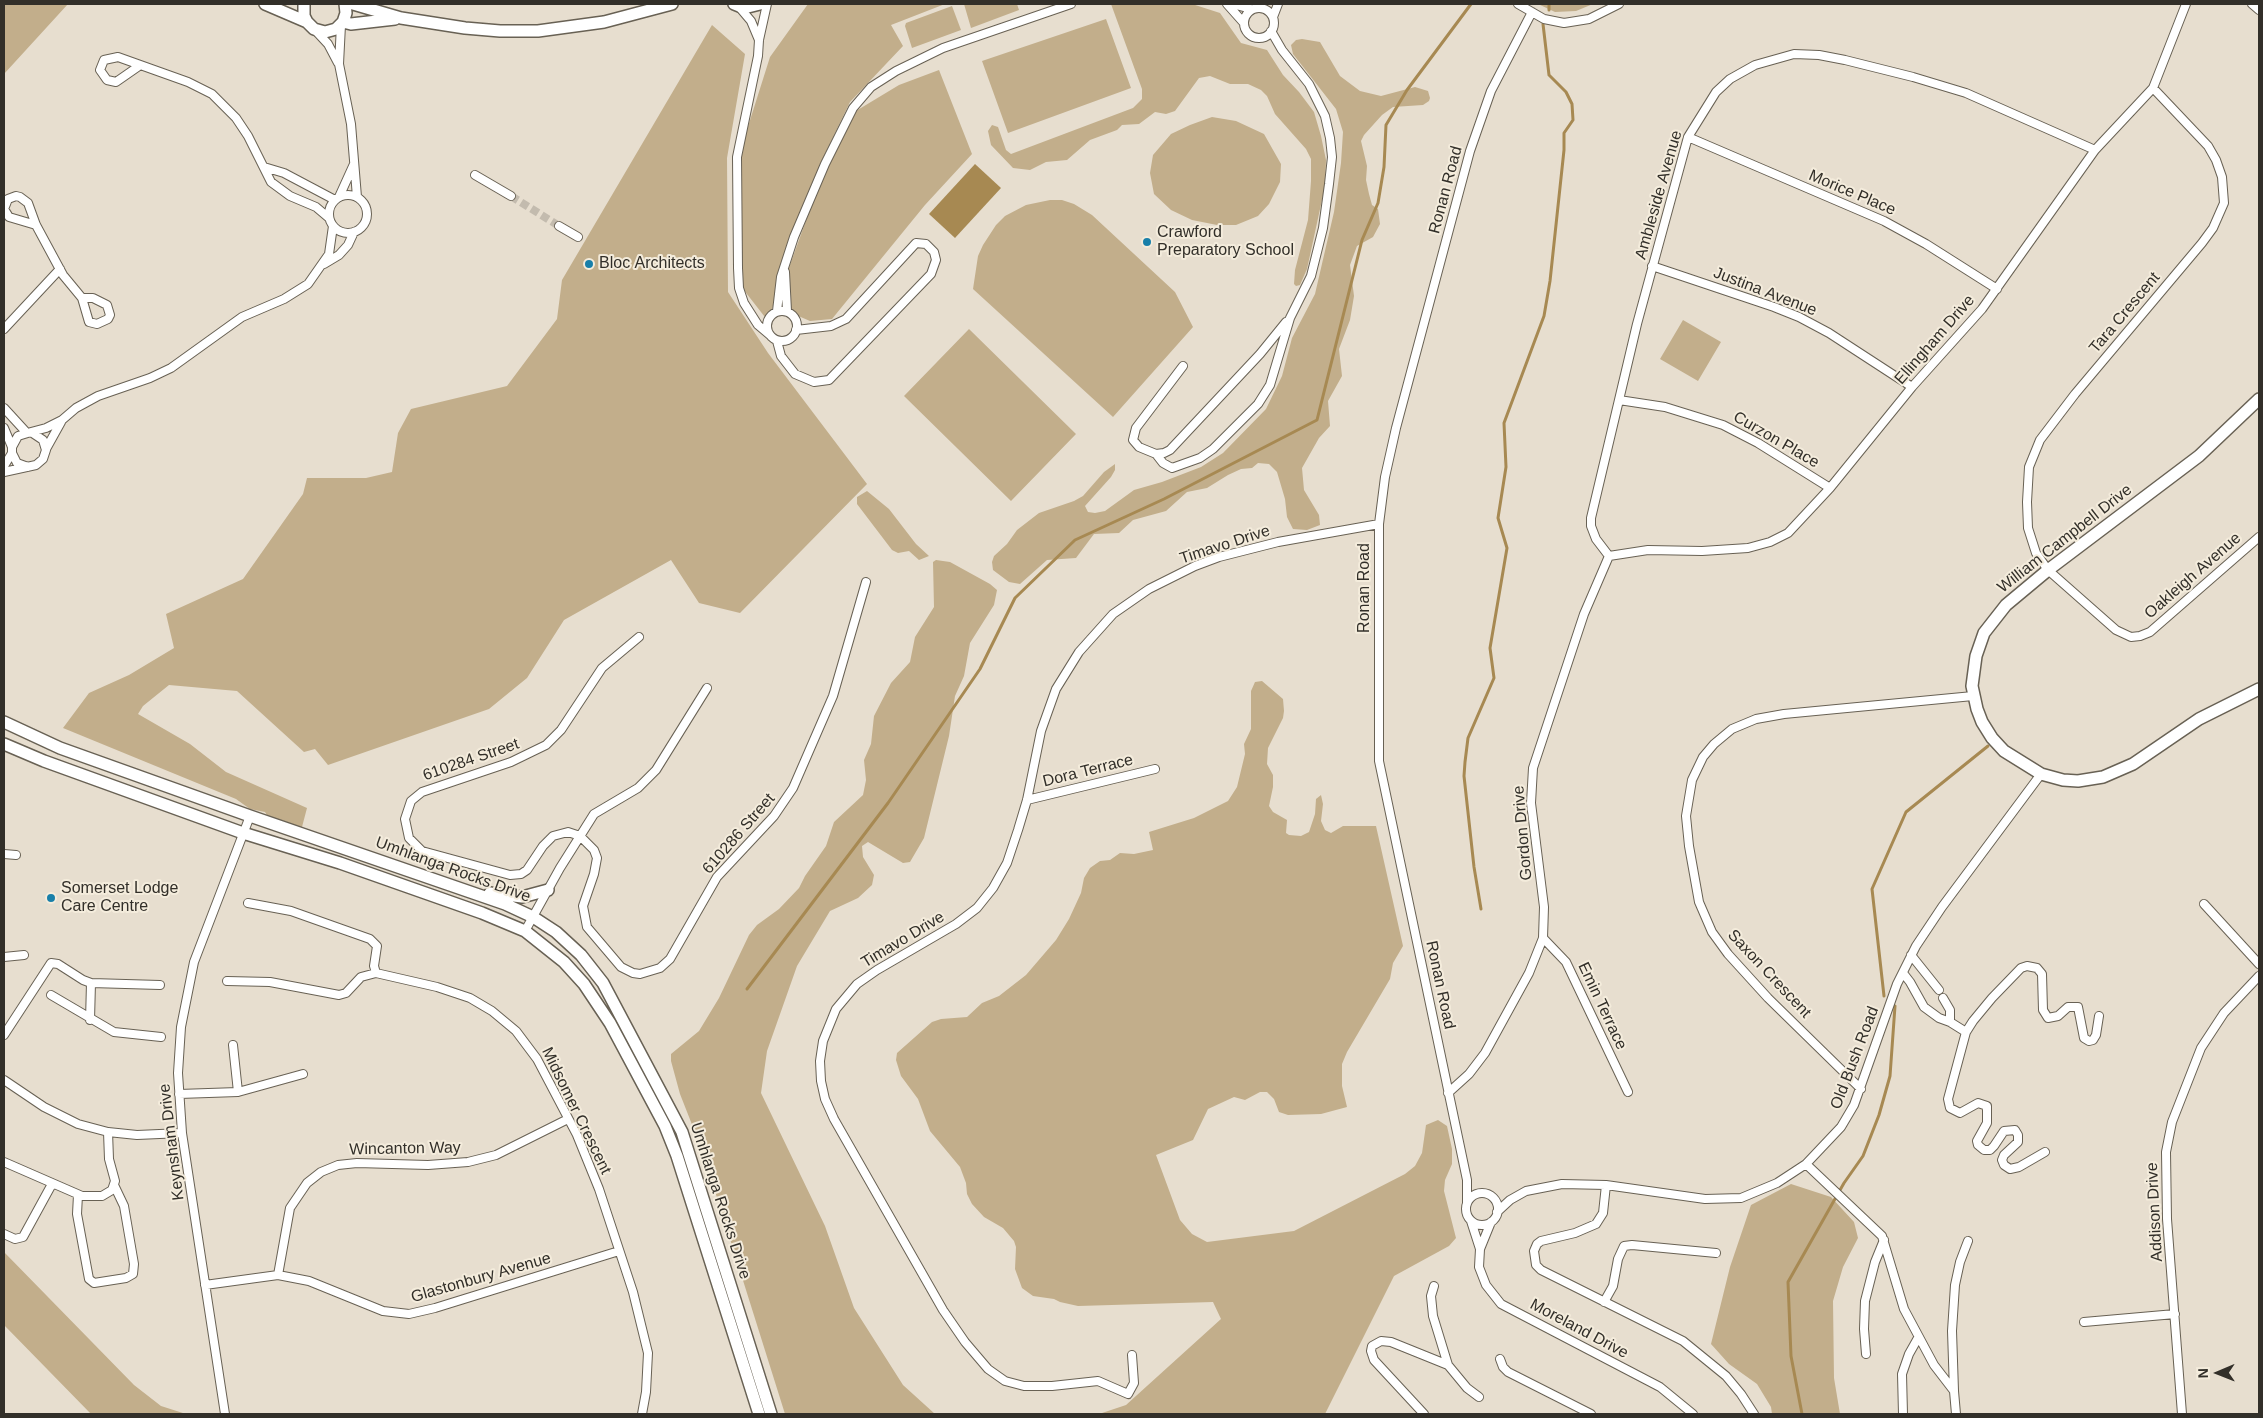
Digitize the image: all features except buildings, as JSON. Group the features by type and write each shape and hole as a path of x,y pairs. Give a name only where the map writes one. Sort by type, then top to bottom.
{"main road":[{"path":"265,4 310,25 331,31 342,24 401,18"},
{"path":"304,4 304,16 310,25"},
{"path":"342,24 346,13 345,4"},
{"path":"353,4 401,18 465,28 538,31 604,22 672,4"},
{"path":"736,5 751,7 760,4"},
{"name":"William Campbell Drive","path":"2259,399 2199,456 2015,596 1984,633 1974,666 1973,696 1982,722 1992,738 2004,751 2041,774 2063,780 2091,780 2114,774 2151,753 2199,719 2259,689"},
{"name":"Umhlanga Rocks Drive","path":"4,722 60,748 505,904 533,917 562,937 581,955 603,984 673,1113 694,1166 771,1414"},
{"name":"Umhlanga Rocks Drive","path":"4,744 44,761 243,833 340,863 447,900 525,931 564,962 584,984 610,1023 665,1126 677,1156 759,1414"},
{"path":"458,887 511,896 529,896 548,890"}],"street":[{"path":"767,4 737,157 739,288 744,303 758,325 774,338 789,340 796,330 796,321 793,315 787,311 777,311"},
{"path":"796,330 831,326 846,319 910,248 920,242 932,248 936,256 934,269 829,380 814,382 795,374 781,356 774,338 768,332 768,321 777,311 779,285 794,237 825,164 853,108 871,87 896,71 943,48 1071,4"},
{"path":"1227,4 1243,22 1245,30 1250,36 1263,38 1282,50"},
{"path":"1232,4 1251,9 1264,6 1273,17"},
{"path":"1263,38 1272,31 1274,25 1273,17 1278,4"},
{"path":"1518,4 1554,22 1574,23 1589,19 1619,4"},
{"name":"Ellingham Drive","path":"1609,556 1648,550 1729,550 1770,542 1788,533 1830,488 1912,387 1970,323 1997,289 2095,150 2153,88 2186,4"},
{"path":"2252,4 2259,10"},
{"path":"736,5 752,21 759,40"},
{"path":"1243,22 1246,14 1251,9"},
{"name":"Ronan Road","path":"1467,1203 1467,1180 1380,761 1379,524 1386,470 1470,151 1491,91 1532,12"},
{"path":"342,24 339,64 351,124 357,198"},
{"path":"310,25 328,44 339,64"},
{"path":"1183,366 1147,410 1133,435 1136,445 1156,454 1163,463 1172,468 1200,458 1213,449 1258,404 1270,385 1290,318 1311,276 1323,228 1332,157 1324,116 1317,100 1298,70 1282,50 1272,31"},
{"name":"Ambleside Avenue","path":"1609,556 1596,540 1591,526 1591,518 1652,266 1688,136 1716,92 1730,79 1754,65 1771,59 1794,54 1819,55 1880,68 1966,93 2095,150"},
{"path":"139,66 116,82 103,77 100,70 104,60 113,57 188,82 212,94 236,118 248,136 270,182 311,204 342,232 354,232"},
{"name":"Tara Crescent","path":"2048,570 2036,553 2026,516 2029,467 2034,450 2060,412 2202,243 2213,228 2224,203 2222,177 2212,153 2153,88"},
{"name":"Morice Place","path":"1688,136 1884,221 1934,249 1997,289"},
{"path":"4,466 18,436 46,428 62,420 76,408 98,396 150,378 171,368 242,317 284,299 308,284 329,254 331,206 337,199 355,162"},
{"path":"264,167 284,173 337,199 351,195 357,198 365,208 365,222 354,232 348,245 340,255 323,265"},
{"path":"475,175 511,196"},
{"path":"36,224 9,217 4,209 8,199 16,196 24,199 60,269 82,298"},
{"path":"559,226 578,238"},
{"name":"Justina Avenue","path":"1652,266 1799,317 1829,333 1912,387"},
{"path":"784,268 787,311"},
{"path":"4,329 60,269"},
{"path":"750,312 768,321"},
{"path":"1156,454 1170,450 1260,354 1290,318"},
{"path":"796,321 817,328"},
{"name":"Curzon Place","path":"1619,400 1665,407 1723,425 1758,443 1830,488"},
{"path":"4,408 29,432 40,436 46,450"},
{"path":"4,472 39,463 62,420"},
{"path":"4,428 18,463 28,467"},
{"name":"Timavo Drive","path":"1132,1355 1134,1386 1130,1393 1126,1395 1098,1381 1052,1386 1024,1386 1005,1381 988,1369 965,1342 943,1310 844,1138 823,1091 820,1061 823,1041 831,1019 841,1002 857,984 876,970 956,924 977,908 993,888 1007,863 1027,800 1041,731 1056,689 1079,652 1113,614 1149,589 1195,566 1220,557 1278,542 1379,524"},
{"name":"Oakleigh Avenue","path":"2048,570 2116,630 2126,635 2140,636 2150,632 2259,537"},
{"name":"Gordon Drive","path":"1448,1093 1469,1074 1485,1053 1529,972 1543,938 1544,907 1531,803 1534,768 1584,614 1609,556"},
{"name":"610286 Street","path":"580,836 594,850 597,858 594,874 583,906 587,927 613,960 627,971 648,973 660,968 670,959 717,877 774,816 793,788 833,696 866,582"},
{"name":"610284 Street","path":"580,836 568,832 554,836 543,846 527,870 521,874 510,875 422,851 409,838 406,831 405,816 411,801 429,788 512,762 546,745 567,723 602,668 639,637"},
{"path":"525,931 596,812 638,788 656,770 707,688"},
{"name":"Saxon Crescent","path":"1861,1089 1768,998 1728,954 1712,932 1699,902 1693,875 1686,816 1690,786 1698,767 1714,744 1732,729 1756,719 1784,714 1973,696"},
{"name":"Dora Terrace","path":"1027,800 1155,769"},
{"name":"Old Bush Road","path":"1497,1212 1510,1200 1526,1191 1562,1184 1606,1185 1705,1199 1741,1198 1777,1183 1806,1164 1841,1127 1861,1089 1911,955 1942,907 2041,774"},
{"name":"Keynsham Drive","path":"225,1414 182,1133 178,1073 181,1028 194,962 250,816"},
{"path":"4,854 16,855"},
{"path":"227,981 270,982 339,995 346,993 361,977 376,973 374,966 377,946 370,939 291,911 248,903"},
{"path":"2204,904 2259,964"},
{"name":"Emin Terrace","path":"1543,938 1566,962 1628,1092"},
{"path":"4,957 24,954"},
{"path":"1911,955 1940,992 1950,1010 1950,1022"},
{"path":"4,1035 48,965 52,962 91,983 160,985"},
{"path":"2046,1152 2017,1168 2010,1169 2004,1165 2002,1160 2004,1155 2018,1142 2018,1135 2015,1130 2004,1131 1990,1150 1984,1150 1976,1141 1987,1122 1989,1112 1987,1106 1978,1103 1960,1113 1950,1108 1948,1099 1966,1032 1973,1020 1992,998 2021,968 2027,966 2037,968 2042,974 2043,1010 2048,1018 2052,1019 2058,1016 2068,1007 2078,1007 2084,1038 2089,1042 2096,1035 2099,1016"},
{"name":"Midsomer Crescent","path":"376,973 461,995 498,1016 516,1031 530,1047 550,1081 595,1178 633,1292 648,1353 646,1392 642,1414"},
{"path":"1903,973 1924,1007 1939,1018 1950,1022 1966,1032"},
{"name":"Addison Drive","path":"2182,1414 2167,1219 2165,1166 2172,1122 2213,1026 2259,976"},
{"path":"90,1020 91,983"},
{"path":"51,995 90,1020 114,1032 161,1037"},
{"path":"233,1045 238,1092"},
{"path":"179,1094 238,1092 303,1074"},
{"path":"4,1080 78,1124 108,1132 137,1135 182,1133"},
{"name":"Wincanton Way","path":"278,1275 287,1218 294,1200 307,1183 321,1172 338,1165 357,1162 428,1165 468,1162 496,1155 568,1119"},
{"path":"78,1195 77,1214 88,1279 94,1282 126,1278 133,1274 134,1264 124,1206 114,1185 114,1176 109,1159 108,1132"},
{"path":"4,1162 78,1195 90,1198 108,1193 114,1185"},
{"path":"1806,1164 1884,1240 1904,1309 1934,1366 1954,1391"},
{"path":"4,1172 14,1167"},
{"name":"Ronan Road","path":"1467,1180 1478,1194"},
{"path":"4,1234 15,1239 22,1237 52,1184"},
{"path":"1606,1185 1604,1213 1596,1224 1574,1233 1541,1241 1537,1244 1534,1258 1541,1270 1683,1341 1726,1376 1754,1414"},
{"path":"1492,1197 1497,1205 1497,1212 1491,1222 1478,1225 1470,1220 1466,1212 1467,1203 1474,1195 1478,1194 1510,1200"},
{"name":"Moreland Drive","path":"1470,1220 1480,1249"},
{"name":"Moreland Drive","path":"1491,1222 1478,1259 1482,1277 1492,1295 1502,1304 1660,1387 1693,1414"},
{"path":"1866,1354 1864,1329 1865,1301 1875,1262 1884,1240"},
{"path":"1956,1414 1952,1331 1955,1285 1960,1262 1968,1242"},
{"path":"1604,1302 1613,1286 1618,1259 1624,1246 1632,1245 1716,1253"},
{"name":"Glastonbury Avenue","path":"205,1285 278,1275 309,1281 383,1311 410,1314 619,1251"},
{"path":"1434,1286 1431,1296 1433,1316 1448,1365 1468,1388 1479,1397"},
{"path":"2084,1322 2175,1314"},
{"path":"1903,1414 1902,1374 1908,1354 1918,1338"},
{"path":"1424,1414 1374,1360 1371,1351 1372,1346 1381,1341 1391,1342 1448,1365"},
{"path":"1500,1359 1503,1367 1508,1372 1591,1414"}],"shaded area":[{"path":"4,4 68,4 4,74"},
{"path":"808,4 945,4 891,25 903,46 850,102 820,164 768,321 743,289 739,155 770,57"},
{"path":"964,4 1017,4 1019,10 971,28"},
{"path":"1111,4 1192,4 1220,13 1241,43 1267,50 1283,75 1314,112 1326,160 1325,186 1307,269 1300,285 1296,286 1294,284 1295,270 1308,220 1311,159 1306,149 1275,114 1267,96 1261,90 1248,84 1230,84 1210,76 1199,78 1175,111 1166,114 1155,112 1139,124 1122,125 1117,130 1090,140 1067,160 1046,162 1030,170 1013,168 991,145 988,131 992,125 998,127 1006,150 1011,154 1133,108 1142,99 1142,89"},
{"path":"1538,4 1593,4 1576,11 1555,12"},
{"path":"952,6 961,30 912,48 905,26 906,23"},
{"path":"1106,19 1131,88 1008,133 982,61"},
{"path":"712,25 745,54 727,158 728,292 768,353 867,484 740,613 699,603 671,560 564,620 527,678 489,709 328,765 315,749 304,752 237,691 169,685 143,706 138,714 190,744 226,772 307,808 302,827 268,817 265,812 250,809 236,799 63,728 89,693 129,675 174,648 166,614 243,579 303,494 307,478 366,478 392,472 398,433 411,409 507,386 557,319 562,280"},
{"path":"1296,40 1320,42 1340,76 1360,91 1381,96 1415,87 1428,91 1430,98 1423,105 1393,107 1382,115 1361,141 1367,166 1366,180 1369,194 1372,205 1378,209 1380,224 1373,237 1357,246 1350,265 1354,296 1350,320 1339,349 1342,376 1328,401 1330,426 1319,438 1302,468 1304,490 1319,515 1320,525 1307,530 1293,529 1287,517 1285,499 1277,472 1269,464 1258,463 1252,468 1241,469 1228,475 1207,488 1187,492 1166,511 1133,520 1119,533 1094,534 1076,558 1047,560 1020,584 1009,582 993,570 992,562 994,556 1007,544 1017,530 1039,513 1083,496 1104,472 1115,464 1115,470 1111,477 1085,506 1088,512 1105,511 1134,490 1162,482 1201,467 1223,453 1266,409 1282,376 1292,338 1315,294 1334,212 1341,163 1343,132 1336,109 1293,54 1291,45"},
{"path":"939,70 972,154 925,205 832,319 810,321 796,315 789,305 787,273 828,160 851,114 899,85"},
{"path":"1212,117 1236,121 1264,134 1281,164 1280,182 1269,204 1258,216 1236,225 1217,225 1192,220 1171,210 1154,194 1150,173 1153,155 1171,134"},
{"path":"975,164 1001,188 955,238 929,214"},
{"path":"1050,200 1062,200 1074,204 1092,215 1175,292 1193,327 1113,417 973,289 978,256 996,225 1005,216 1026,205"},
{"path":"1683,320 1721,342 1698,381 1660,359"},
{"path":"969,329 1076,434 1011,501 904,396"},
{"path":"867,491 889,509 916,544 929,556 919,560 909,551 898,553 892,550 857,504 857,497"},
{"path":"936,560 950,562 990,584 997,590 994,605 970,643 964,676 955,696 949,736 924,838 910,862 903,863 868,842 862,846 863,857 874,875 872,885 858,898 830,911 797,966 767,1051 761,1093 825,1226 854,1308 903,1385 935,1414 785,1414 702,1150 680,1094 671,1061 671,1054 699,1031 719,998 749,935 757,925 779,909 799,888 826,846 834,822 863,795 866,780 864,760 871,744 874,716 891,683 910,662 915,637 934,607 933,562"},
{"path":"1262,681 1283,699 1284,711 1283,718 1268,748 1267,764 1273,775 1273,787 1269,806 1273,812 1287,820 1286,833 1289,835 1301,836 1309,832 1315,814 1316,799 1321,795 1323,804 1321,821 1325,830 1331,833 1343,826 1376,826 1403,946 1393,963 1390,979 1347,1052 1342,1064 1342,1086 1347,1107 1321,1114 1288,1115 1279,1112 1274,1099 1267,1092 1260,1092 1245,1100 1234,1097 1208,1109 1193,1140 1156,1155 1180,1220 1192,1234 1207,1242 1294,1231 1405,1174 1415,1166 1422,1153 1426,1125 1438,1120 1447,1126 1452,1149 1452,1164 1445,1180 1444,1191 1456,1238 1449,1246 1394,1276 1325,1414 1099,1414 1126,1405 1221,1319 1213,1302 1078,1306 1054,1299 1033,1296 1022,1288 1015,1269 1016,1247 1014,1241 1003,1228 984,1217 972,1204 967,1194 966,1183 960,1167 930,1131 918,1099 901,1076 896,1060 897,1053 932,1022 941,1019 967,1017 982,1003 999,996 1026,975 1056,940 1069,919 1081,893 1084,878 1090,868 1100,861 1110,860 1120,853 1134,854 1153,850 1149,832 1194,818 1228,801 1237,787 1245,754 1244,744 1251,729 1251,691 1255,682"},
{"path":"1791,1184 1831,1197 1854,1222 1858,1238 1843,1267 1833,1301 1834,1378 1840,1414 1772,1414 1771,1407 1757,1384 1729,1364 1711,1344 1730,1267 1751,1205"},
{"path":"4,1252 134,1385 161,1406 186,1414 91,1414 4,1325"}],"waterway":[{"path":"747,989 888,803 980,669 1015,598 1075,540 1164,499 1317,420 1362,240 1378,203 1384,167 1386,125 1407,90 1471,4"},
{"path":"1549,4 1549,10"},
{"path":"1481,909 1474,867 1464,776 1468,738 1494,678 1490,648 1507,548 1498,518 1506,467 1504,423 1544,316 1550,281 1564,150 1564,133 1573,120 1572,104 1566,92 1549,75 1543,24"},
{"path":"1884,996 1872,889 1906,812 1988,746"},
{"path":"1802,1414 1791,1356 1788,1282 1844,1183 1863,1156 1879,1115 1890,1076 1895,1006"}],"tunnel":[{"path":"511,196 559,226"}],"place":[{"name":"Crawford Preparatory School","path":"1147,242"},
{"name":"Bloc Architects","path":"589,264"},
{"name":"Somerset Lodge Care Centre","path":"51,898"}]}
